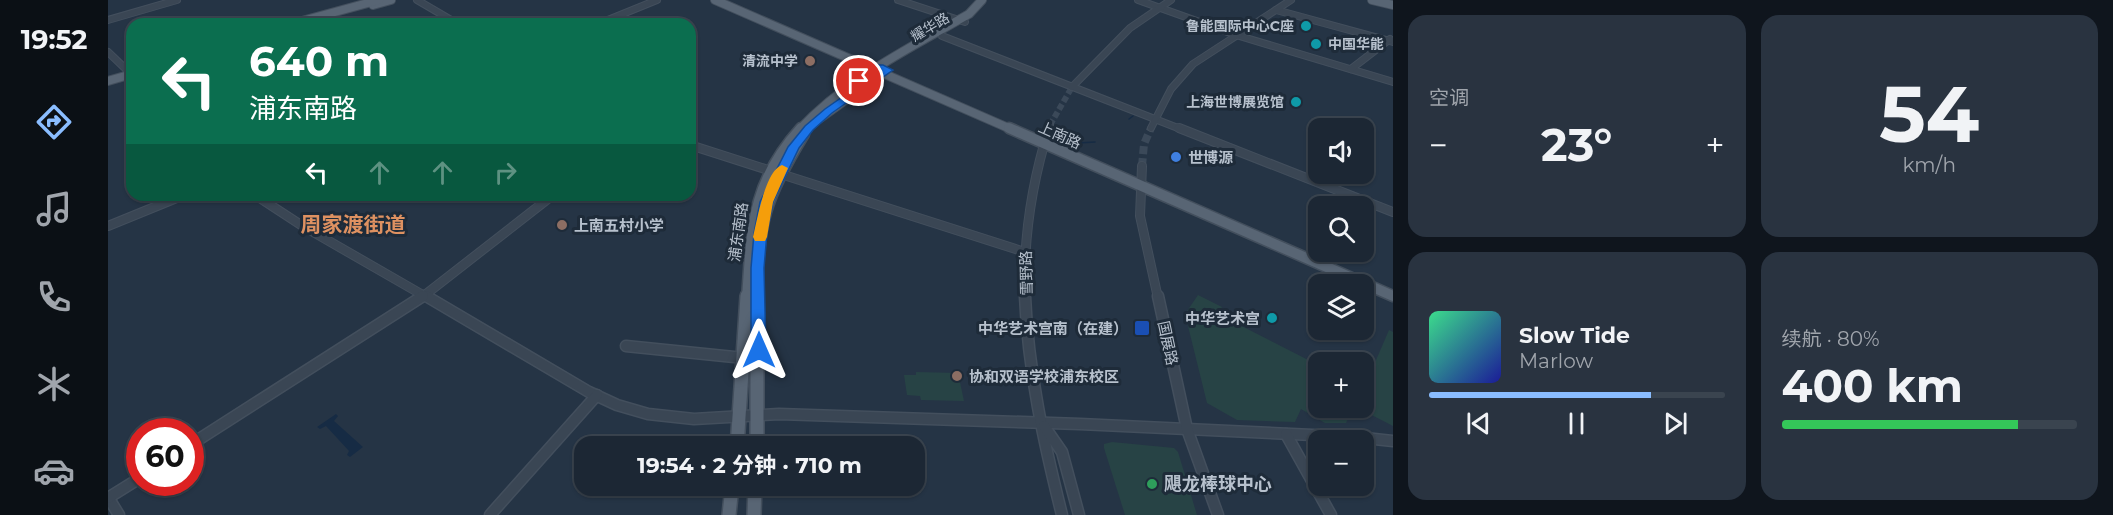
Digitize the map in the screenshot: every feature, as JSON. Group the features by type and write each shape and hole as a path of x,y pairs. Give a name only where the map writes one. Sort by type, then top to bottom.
{"main road":[{"path":"313,18 380,0"},
{"path":"327,18 391,0"},
{"name":"上南路","path":"715,0 1393,289"},
{"name":"上南路","path":"727,0 881,71"},
{"name":"耀华路","path":"881,71 962,22 982,0"},
{"name":"耀华路","path":"881,71 979,12 989,0"},
{"path":"1372,0 1393,4"},
{"path":"1379,0 1393,4"},
{"name":"浦东南路","path":"738,436 752,229 758,199 775,171 809,128 881,71"},
{"path":"108,79 126,74"},
{"name":"浦东南路","path":"757,436 760,233 775,171"},
{"name":"上南路","path":"1142,183 1393,296"},
{"path":"729,515 731,496"},
{"path":"754,515 755,496"}],"street":[{"path":"108,20 177,0"},
{"path":"417,0 448,18"},
{"path":"613,18 657,0"},
{"path":"898,0 962,22"},
{"path":"1138,0 1236,35 1393,82"},
{"path":"1072,87 1106,48 1133,23 1171,0"},
{"path":"1151,128 1171,89 1187,69 1291,0"},
{"path":"1276,10 1392,40"},
{"path":"942,36 1393,212"},
{"path":"1351,69 1392,40"},
{"path":"108,52 126,68"},
{"name":"雪野路","path":"1050,125 1030,197 1025,252 1027,325 1046,455 1062,515"},
{"path":"696,146 1025,252"},
{"name":"国展路","path":"1142,166 1140,216 1187,429 1218,515"},
{"path":"108,226 169,201"},
{"path":"264,201 597,395 627,408 659,416 694,419 779,414 1187,429 1393,441"},
{"path":"204,436 425,295 544,201"},
{"path":"626,346 744,358"},
{"path":"490,515 597,395"},
{"name":"雪野路","path":"1042,423 1062,452 1079,515"},
{"path":"1286,434 1331,515"},
{"path":"119,515 108,497 126,486"}],"green space":[{"path":"1198,295 1222,307 1218,314 1308,360 1308,413 1301,409 1295,422 1237,420 1207,403 1185,314"},
{"path":"1389,330 1393,332 1393,426 1374,416 1374,365"},
{"path":"916,372 958,373 964,401 921,400 920,396 907,395 904,375 916,375"},
{"path":"1316,418 1348,418 1346,423 1325,423"},
{"name":"飓龙棒球中心","path":"1112,442 1174,448 1178,452 1197,515 1125,515 1104,448 1104,444"}],"water":[{"path":"336,414 338,416 334,421 363,447 350,457 347,455 349,451 326,426 320,429 317,427"}],"waterway":[{"path":"1129,119 1133,116"},
{"path":"1078,143 1095,142"}],"tunnel":[{"path":"1050,125 1072,87"},
{"path":"1142,166 1144,144 1151,128"}],"slow traffic":[{"path":"760,237 766,202 782,168"}],"place":[{"name":"鲁能国际中心C座","path":"1306,26"},
{"name":"中国华能","path":"1316,44"},
{"name":"清流中学","path":"810,61"},
{"name":"上海世博展览馆","path":"1296,102"},
{"name":"世博源","path":"1176,157"},
{"name":"上南五村小学","path":"562,225"},
{"name":"中华艺术宫","path":"1272,318"},
{"name":"中华艺术宫南（在建）","path":"1142,328"},
{"name":"协和双语学校浦东校区","path":"957,376"},
{"name":"飓龙棒球中心","path":"1152,484"}],"district":[{"name":"周家渡街道","path":"353,224"}],"route":[{"path":"759,350 758,268 760,233 766,202 794,147 809,128 828,111 888,70 879,67 859,81"}]}
